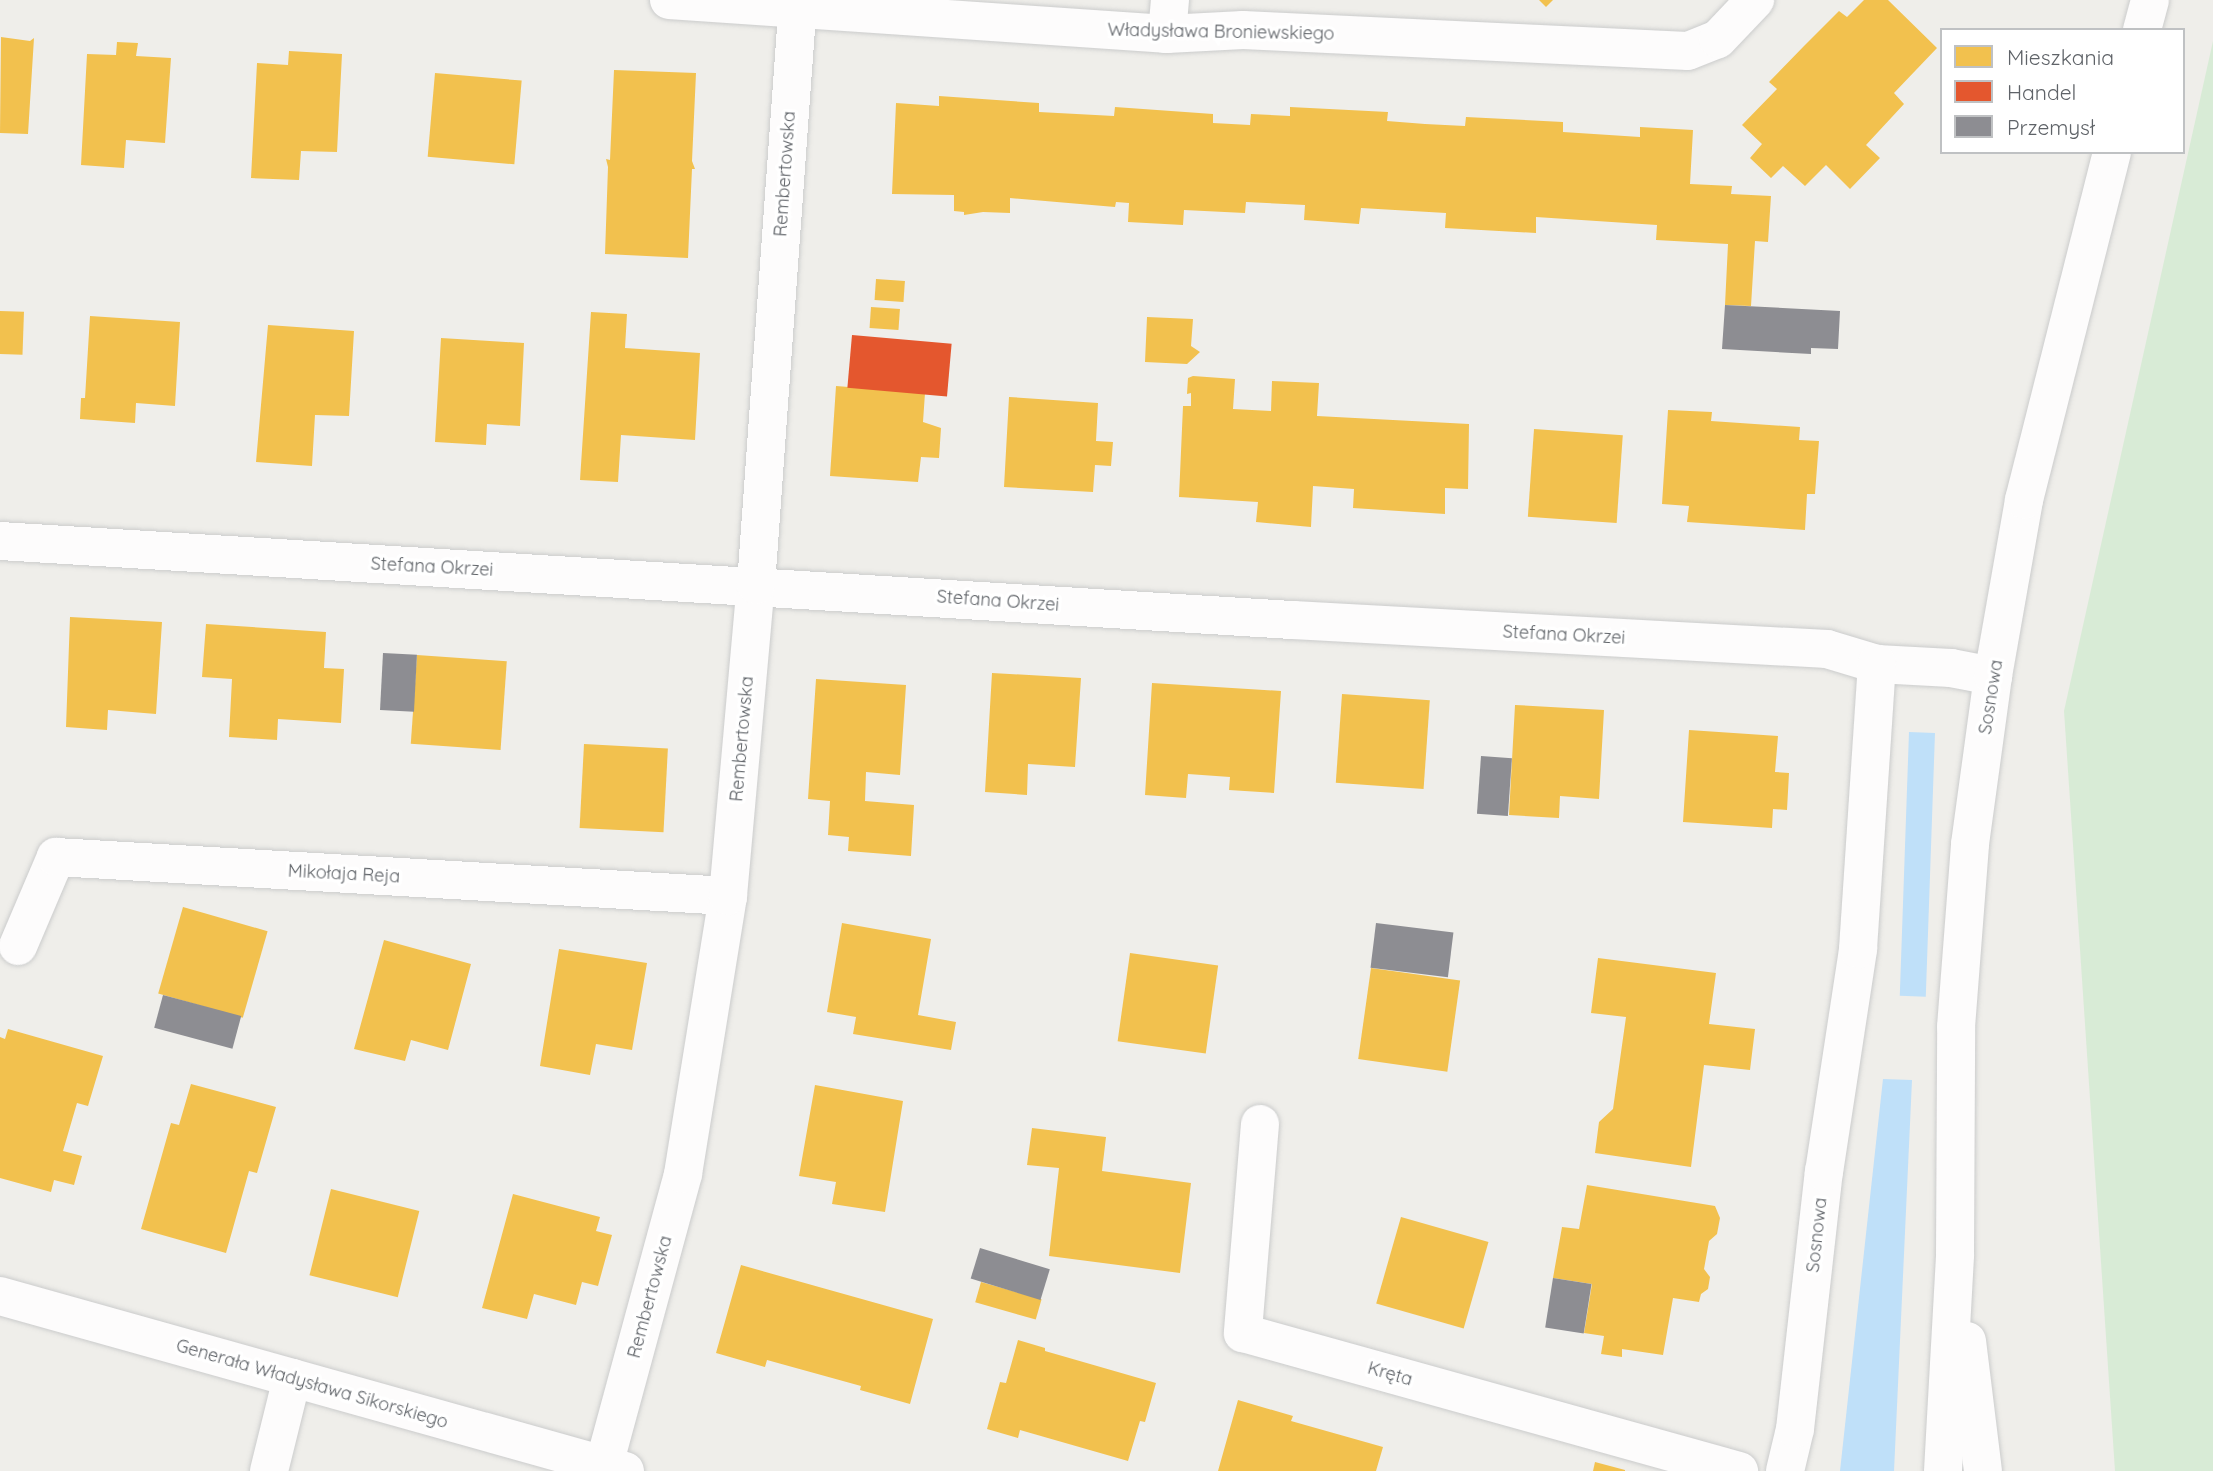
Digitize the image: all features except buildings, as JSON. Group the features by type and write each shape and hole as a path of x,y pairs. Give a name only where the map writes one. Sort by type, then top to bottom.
{"street":[{"name":"Władysława Broniewskiego","path":"669,0 1169,17 1243,30 1688,51 1718,38 1755,0"},
{"path":"2143,28 2150,0"},
{"name":"Rembertowska","path":"614,1468 684,1174 728,896 756,585 797,5"},
{"name":"Sosnowa","path":"1943,1471 1955,1254 1956,1027 1970,844 1993,676 2024,500 2111,154"},
{"name":"Stefana Okrzei","path":"0,541 756,585 1293,620 1827,649 1877,664 1951,668 1993,676"},
{"name":"Sosnowa","path":"1785,1471 1795,1429 1824,1172 1858,949 1877,664"},
{"name":"Mikołaja Reja","path":"18,946 56,857 728,896"},
{"name":"Kręta","path":"1260,1124 1243,1333 1739,1471"},
{"name":"Sosnowa","path":"1955,1254 1983,1471"},
{"name":"Generała Władysława Sikorskiego","path":"0,1296 614,1468"},
{"path":"269,1471 292,1378"}],"green space":[{"path":"2213,41 2213,1471 2115,1471 2064,711"}],"water":[{"path":"1909,732 1935,733 1926,997 1900,996"},
{"path":"1883,1079 1912,1080 1894,1471 1840,1471"}]}
